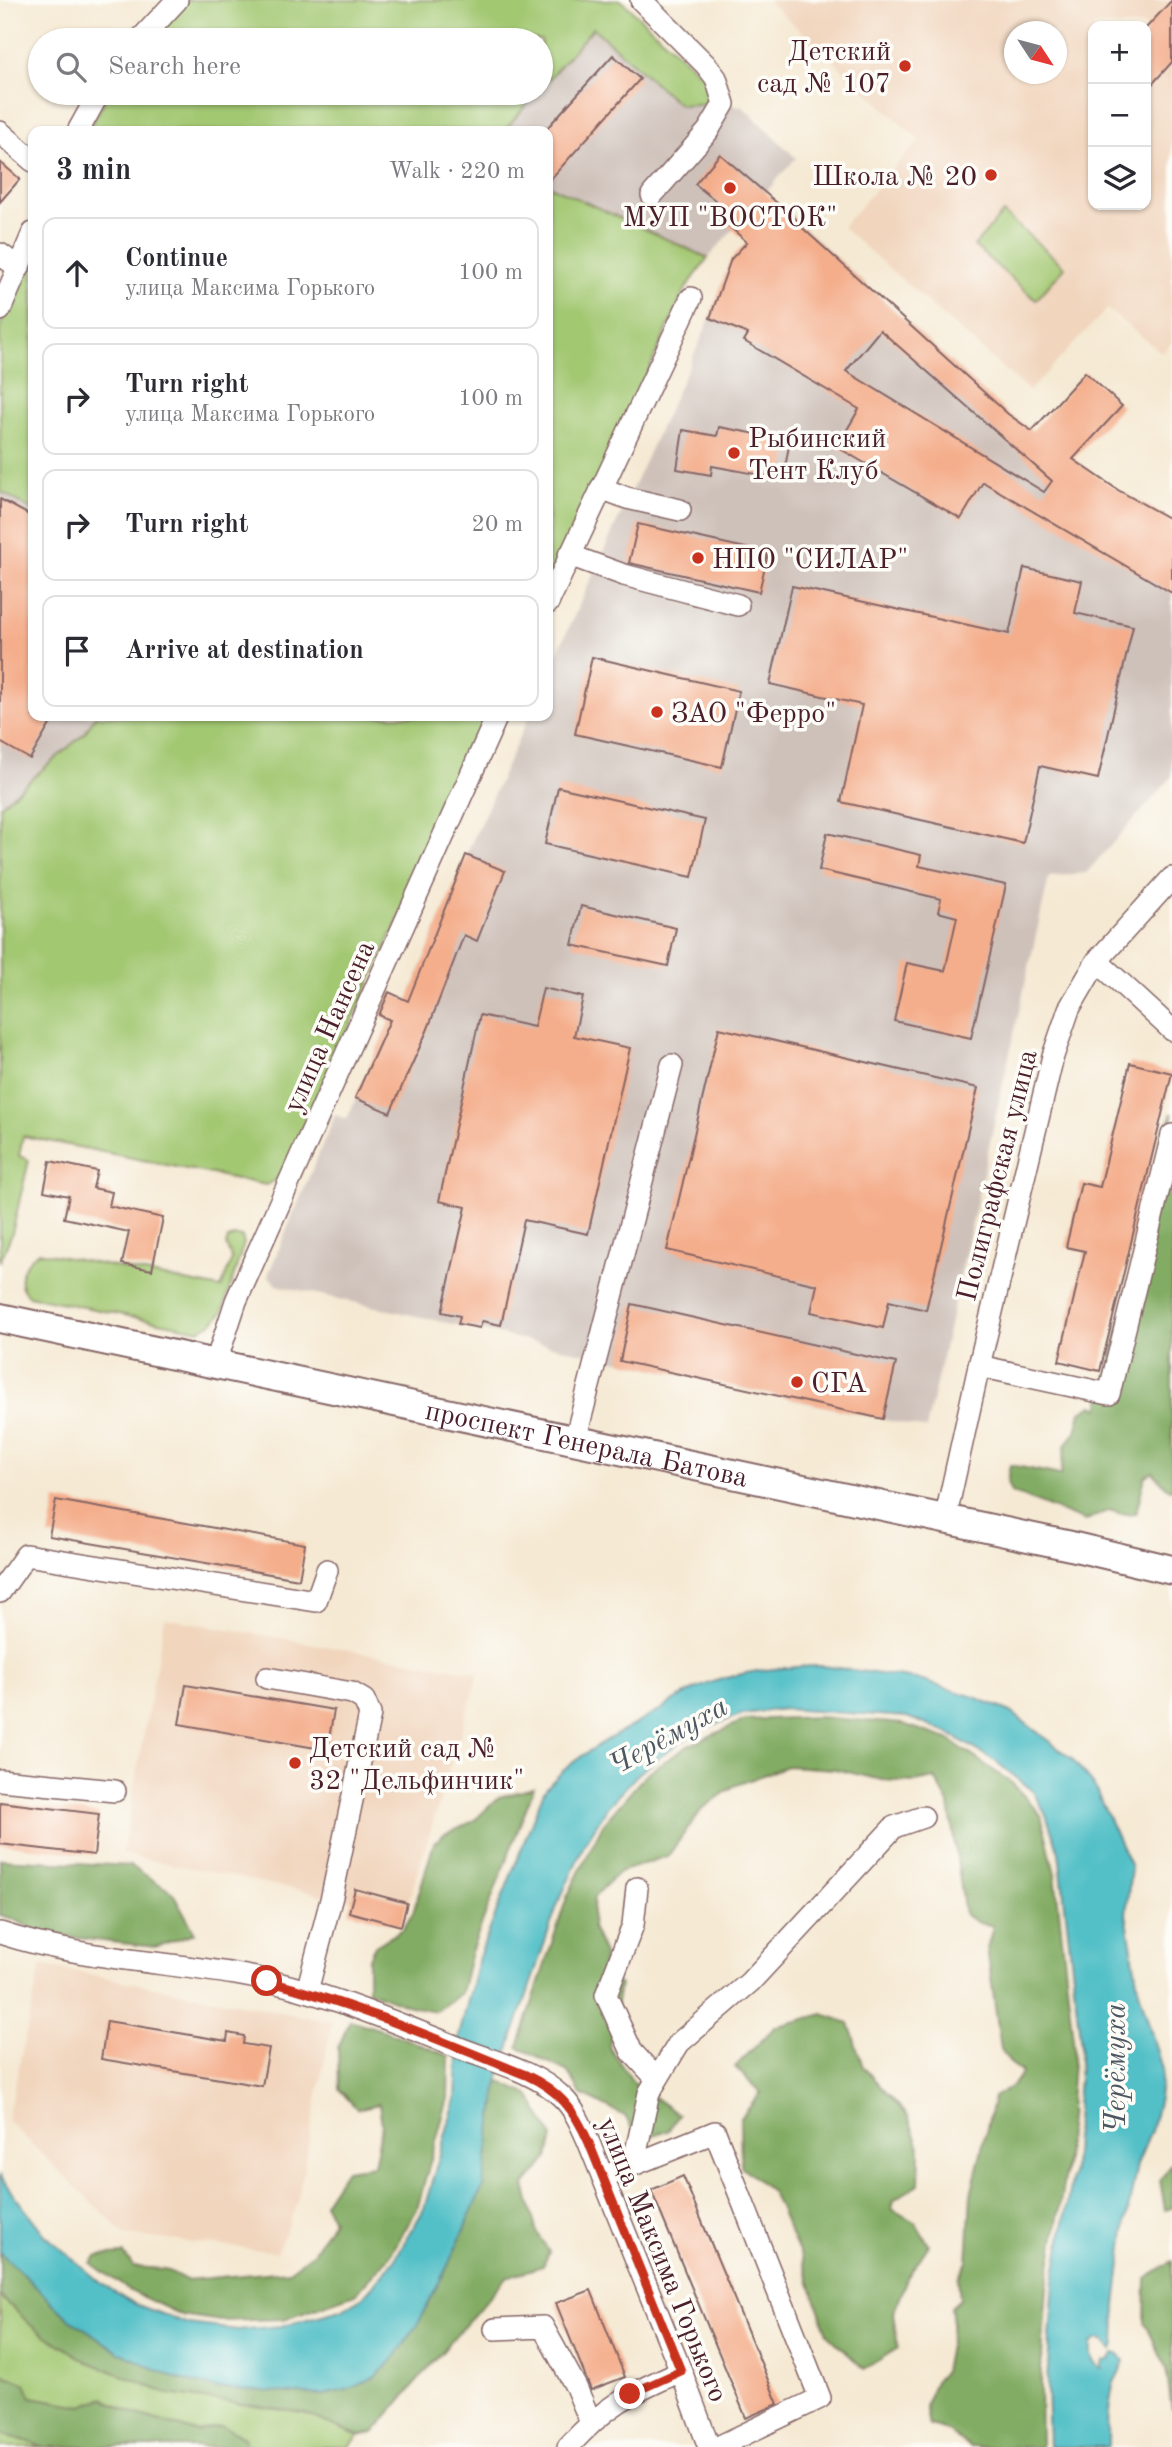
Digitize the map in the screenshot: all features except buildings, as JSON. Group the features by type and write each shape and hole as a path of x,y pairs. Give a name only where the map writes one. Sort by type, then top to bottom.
{"main road":[{"name":"проспект Генерала Батова","path":"0,1318 216,1362 1172,1570"}],"street":[{"path":"151,28 177,0"},
{"path":"641,0 706,65 716,78 724,104 708,131 652,195"},
{"path":"81,126 92,105"},
{"path":"0,132 28,157"},
{"path":"0,310 28,246"},
{"path":"0,254 19,268"},
{"path":"553,592 691,298"},
{"path":"601,488 627,498 680,510"},
{"path":"569,555 624,575 738,605"},
{"name":"улица Нансена","path":"216,1362 236,1301 495,721"},
{"name":"Полиграфская улица","path":"946,1520 979,1366 1052,1056 1069,1009 1097,961 1172,878"},
{"path":"1097,961 1172,1030"},
{"path":"575,1440 672,1065"},
{"path":"979,1366 1109,1394 1172,1135"},
{"path":"0,1592 26,1555 316,1601 327,1570"},
{"path":"267,1678 352,1693 364,1700 370,1714 332,1896 307,1991"},
{"path":"0,1780 115,1791"},
{"path":"632,2165 649,2093 679,2043 750,1982 894,1827 923,1817"},
{"path":"637,1888 633,1925 606,1995 632,2052 657,2079"},
{"name":"улица Максима Горького","path":"0,1933 55,1949 236,1974 307,1991 381,2017 526,2075 562,2097 583,2128 709,2447"},
{"path":"603,2177 715,2132 820,2398 718,2447"},
{"path":"495,2329 543,2327 576,2387 591,2423"},
{"path":"568,2447 607,2408 630,2394 681,2371"}],"shaded area":[{"name":"Школа № 20","path":"767,0 1172,0 1172,342 1162,353 1107,309 1029,391 842,227 919,140"},
{"path":"592,27 680,105 715,103 742,106 796,158 708,258 553,187 553,126 508,126 527,105 553,105 553,74"},
{"path":"780,206 1008,414 1118,490 1172,520 1172,777 1086,873 1049,877 926,1429 276,1285 268,1275 335,1115 347,1119 390,1021 379,1015 389,992 408,1000 466,855 527,721 553,721 553,662 706,328 731,259"},
{"path":"0,491 28,507 28,721 92,721 85,733 0,806"},
{"name":"Детский сад № 32 \"Дельфинчик\"","path":"165,1618 479,1673 401,1926 349,1912 352,1901 122,1854"},
{"path":"41,1965 332,2022 297,2203 277,2252 125,2235 7,2120"}],"green space":[{"path":"187,0 621,0 709,82 715,103 680,105 593,28 553,74 553,28 162,28"},
{"path":"102,105 527,105 508,126 91,126"},
{"path":"553,187 708,258 685,290 553,580"},
{"path":"1003,213 1065,267 1036,300 974,246"},
{"path":"28,263 28,507 0,491 0,327"},
{"path":"92,721 489,721 285,1169 278,1178 266,1185 23,1136 19,1156 29,1160 12,1233 0,1262 0,806 85,733"},
{"path":"1172,1113 1172,1489 1167,1488 1153,1472 1145,1477 1136,1513 1122,1514 1109,1510 1085,1521 1011,1492 1007,1482 1010,1465 1061,1475 1065,1446 1076,1432 1081,1412 1093,1405 1099,1408"},
{"path":"242,1237 244,1243 222,1313 211,1324 199,1330 29,1296 21,1285 25,1266 39,1252 221,1288 232,1259 226,1245 228,1239"},
{"path":"819,1717 903,1724 948,1739 1013,1784 1041,1815 1055,1874 1074,2048 1065,2172 1047,2287 1040,2384 1041,2447 970,2447 948,2431 929,2426 925,2404 936,2379 944,2372 953,2324 951,2307 960,2299 958,2278 967,2262 971,2195 994,2097 1012,2086 1022,2072 1009,2062 1001,2049 987,1948 993,1926 965,1915 949,1804 935,1778 915,1782 882,1780 835,1769 787,1766 734,1786 702,1809 668,1856 619,1872 594,1897 592,1927 604,1954 603,1973 620,1985 609,2047 633,2082 679,2115 668,2131 638,2139 625,2116 581,2094 568,2072 518,2047 567,1897 603,1824 647,1773 688,1746 745,1720"},
{"path":"534,1788 471,1952 461,1993 436,2011 406,2005 368,1990 368,1960 374,1947 403,1929 413,1913 434,1843 444,1834 474,1821 499,1797"},
{"path":"0,1859 131,1866 173,1893 195,1933 155,1947 43,1934 0,1915"},
{"path":"823,2014 849,2023 863,2067 908,2116 920,2150 919,2184 894,2200 892,2209 916,2223 929,2245 907,2278 893,2313 898,2348 864,2369 827,2334 802,2259 772,2192 741,2166 740,2119 761,2093 735,2067 775,2027"},
{"path":"350,2020 449,2056 448,2098 417,2209 389,2257 355,2294 284,2319 221,2321 181,2315 130,2291 91,2263 97,2256 124,2254 133,2267 165,2269 186,2280 289,2271 313,2253 333,2220 324,2203 346,2170 374,2166 382,2124 379,2104 357,2109 339,2089 338,2048"},
{"path":"498,2081 529,2095 553,2137 548,2158 525,2185 536,2230 549,2252 543,2266 506,2277 373,2433 359,2436 303,2413 169,2394 86,2361 34,2328 0,2296 0,2252 66,2316 119,2352 323,2395 350,2389 375,2377 418,2324 449,2263 483,2186"},
{"path":"1172,2164 1172,2208 1165,2210 1160,2180"},
{"path":"1172,2261 1172,2410 1166,2368 1145,2322 1146,2278"},
{"path":"0,2296 34,2328 86,2361 169,2394 303,2413 359,2436 349,2447 246,2447 244,2437 222,2426 197,2432 124,2410 104,2398 82,2406 31,2397 0,2373"},
{"path":"0,2373 26,2384 31,2397 82,2406 104,2398 124,2410 197,2432 222,2426 244,2437 246,2447 45,2447 0,2433"},
{"path":"0,2433 45,2447 0,2447"}],"water":[{"name":"Черёмуха","path":"823,1666 916,1679 1011,1712 1072,1759 1093,1784 1131,1867 1126,1914 1138,1987 1162,2069 1159,2098 1151,2131 1137,2164 1126,2222 1116,2305 1115,2345 1112,2350 1104,2340 1097,2339 1091,2344 1092,2358 1101,2369 1103,2361 1109,2360 1114,2353 1119,2354 1124,2361 1111,2394 1108,2447 1049,2447 1047,2382 1054,2280 1073,2170 1081,2046 1059,1852 1046,1815 1032,1790 995,1761 948,1733 907,1717 784,1709 743,1714 702,1729 669,1750 638,1774 608,1806 585,1843 558,1903 498,2081 483,2186 418,2324 392,2361 375,2377 350,2389 323,2395 215,2388 172,2377 119,2352 66,2316 0,2252 0,2177 45,2235 102,2284 135,2304 188,2324 238,2330 281,2326 341,2310 363,2297 394,2261 424,2209 456,2098 459,2036 479,1957 544,1791 584,1755 699,1688 718,1680 760,1671"}],"place":[{"name":"Детский сад № 107","path":"905,66"},
{"name":"Школа № 20","path":"991,175"},
{"name":"МУП \"ВОСТОК\"","path":"730,188"},
{"name":"Рыбинский Тент Клуб","path":"734,453"},
{"name":"НПО \"СИЛАР\"","path":"698,558"},
{"name":"ЗАО \"Ферро\"","path":"657,712"},
{"name":"СГА","path":"797,1382"},
{"name":"Детский сад № 32 \"Дельфинчик\"","path":"295,1763"}],"route":[{"path":"267,1981 307,1991 381,2017 526,2075 562,2097 583,2128 681,2371 630,2394"}]}
